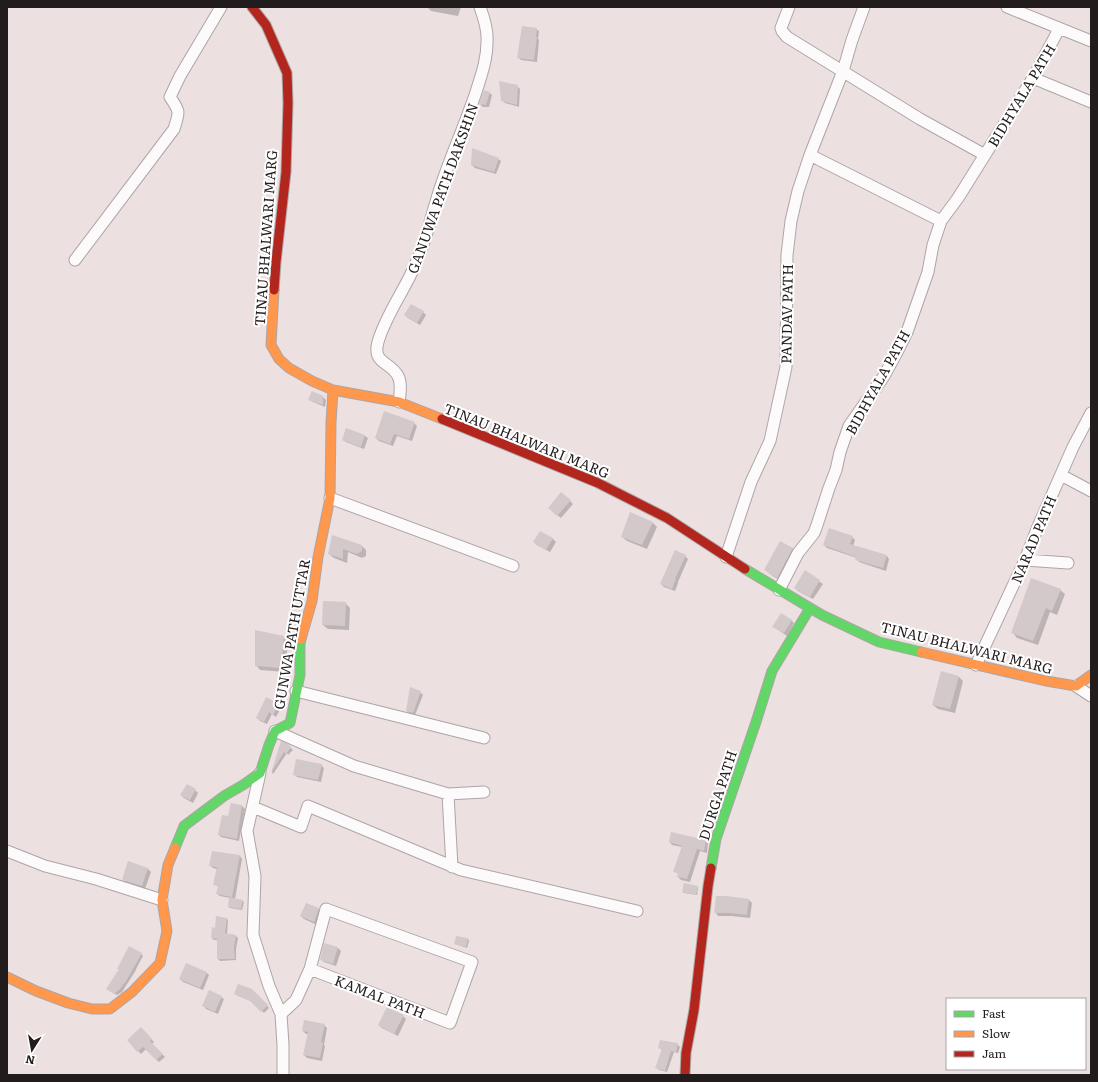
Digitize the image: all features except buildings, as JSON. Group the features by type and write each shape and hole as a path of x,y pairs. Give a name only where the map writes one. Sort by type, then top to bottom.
{"street":[{"path":"75,260 174,129 179,111 170,97 180,76 221,7"},
{"name":"TINAU BHALWARI MARG","path":"252,7 266,25 287,73 288,103 286,172 276,262 271,345 279,359 289,368 312,381 333,390 399,402 598,483 667,518 778,590 822,615 879,642 1046,681 1076,686"},
{"name":"GANUWA PATH DAKSHIN","path":"399,402 400,385 398,376 379,359 377,353 378,343 388,317 416,264 425,241 442,181 485,66 488,41 480,7"},
{"path":"789,7 781,28 784,34 920,119 985,155"},
{"name":"PANDAV PATH","path":"726,557 752,482 770,441 786,367 787,255 791,221 798,191 810,155 843,71 864,7"},
{"path":"1007,7 1091,41"},
{"name":"BIDHYALA PATH","path":"778,590 798,553 814,533 836,470 840,452 849,426 884,376 907,332 928,272 933,245 941,221 958,198 1033,78 1059,29"},
{"path":"1033,78 1091,102"},
{"path":"810,155 941,221"},
{"name":"GUNWA PATH UTTAR","path":"275,731 290,723 300,676 300,644 312,601 318,557 330,498 333,390"},
{"name":"NARAD PATH","path":"976,665 1025,560 1073,447 1091,413"},
{"path":"1061,474 1091,491"},
{"path":"330,498 513,566"},
{"path":"1025,560 1068,563"},
{"name":"DURGA PATH","path":"685,1075 686,1052 694,1010 708,886 716,839 772,671 810,608"},
{"path":"1091,675 1076,686 1091,696"},
{"path":"296,691 484,738"},
{"path":"283,1075 281,1014 269,986 253,935 255,876 247,831 260,773 275,731 354,766 448,794 484,792"},
{"path":"7,977 59,1000 89,1008 110,1009 132,992 160,963 167,931 162,900 168,865 184,826 224,796 260,773"},
{"path":"448,794 452,867"},
{"path":"253,807 300,827 308,806 461,870 637,911"},
{"path":"7,851 44,866 96,879 162,900"},
{"name":"KAMAL PATH","path":"326,909 472,962 450,1023 310,969 326,909"},
{"path":"281,1014 296,1000 310,969"}],"traffic: fast":[{"path":"745,569 822,615 879,642 921,652"},
{"path":"711,868 716,839 772,671 810,608"},
{"path":"175,848 184,826 224,796 260,773 275,731 290,723 300,675 301,639"}],"traffic: slow":[{"path":"274,290 271,345 279,359 289,368 312,381 333,390 399,402 442,419"},
{"path":"301,639 312,601 318,557 330,498 333,390"},
{"path":"921,652 1046,681 1076,686 1091,675"},
{"path":"7,977 36,991 68,1003 92,1009 110,1009 132,992 160,963 167,931 162,900 168,865 175,848"}],"traffic: jam":[{"path":"252,7 266,25 287,73 288,103 286,172 274,290"},
{"path":"442,419 598,483 667,518 745,569"},
{"path":"685,1075 686,1053 694,1010 711,868"}]}
